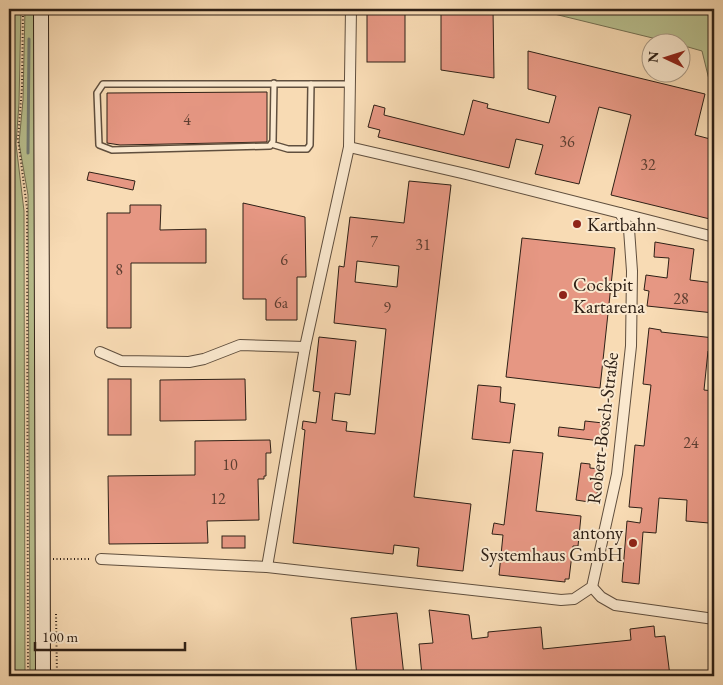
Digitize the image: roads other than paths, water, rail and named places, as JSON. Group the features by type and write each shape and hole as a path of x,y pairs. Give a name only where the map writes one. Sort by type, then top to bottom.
{"main road":[{"path":"41,9 43,676"}],"street":[{"path":"267,567 305,347 349,147 351,9"},
{"path":"349,147 466,174 714,237"},
{"name":"Robert-Bosch-Straße","path":"592,587 617,474 631,346 632,271 629,229 620,213"},
{"path":"100,352 121,361 190,362 204,359 240,345 305,347"},
{"path":"101,559 267,567 560,600 574,599 592,587 601,597 615,605 714,619"}],"lane":[{"path":"311,84 310,145 307,149 299,150 271,144 265,148 104,148 100,145 98,138 97,93 103,84 274,83 351,84"},
{"path":"271,144 274,83"}],"waterway":[{"path":"28,153 29,39"},
{"path":"9,162 13,158"}],"place":[{"name":"Kartbahn","path":"577,224"},
{"name":"Cockpit Kartarena","path":"563,295"},
{"name":"antony Systemhaus GmbH","path":"633,543"}]}
